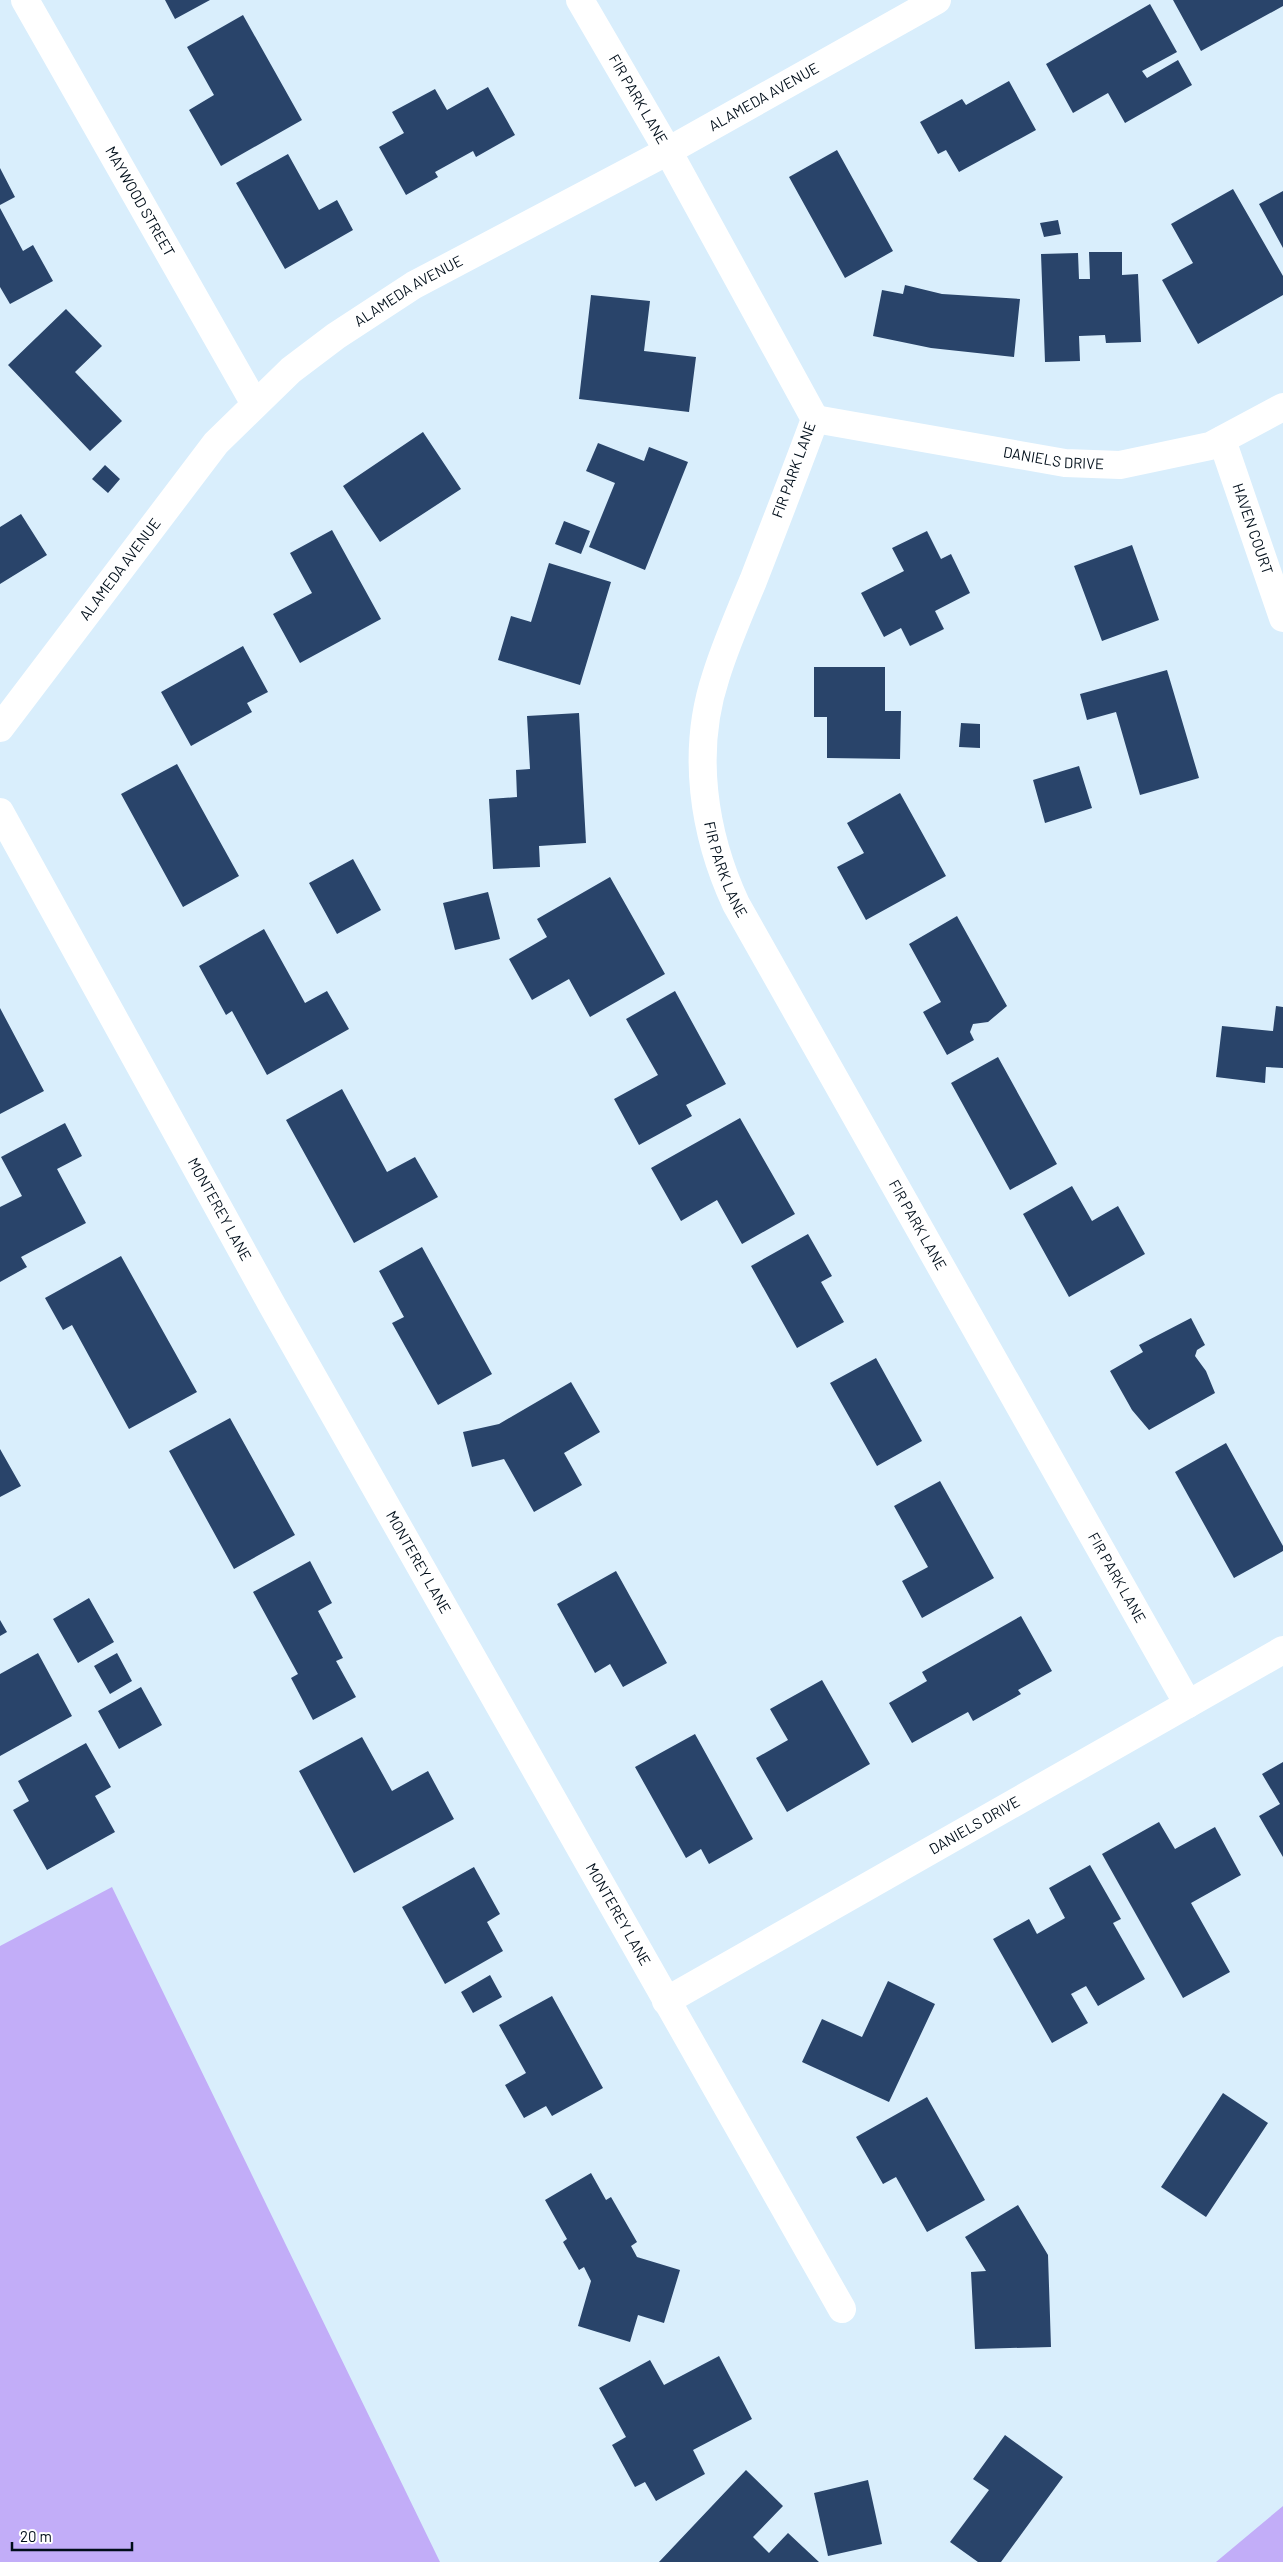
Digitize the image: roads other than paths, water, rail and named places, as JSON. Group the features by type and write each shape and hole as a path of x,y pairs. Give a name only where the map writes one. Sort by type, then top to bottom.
{"street":[{"name":"MAYWOOD STREET","path":"25,0 255,404"},
{"name":"FIR PARK LANE","path":"580,0 668,151 815,418 715,677 704,736 703,780 709,831 725,880 736,904 1188,1704"},
{"name":"ALAMEDA AVENUE","path":"0,728 216,443 291,370 336,336 414,285 668,151 937,0"},
{"name":"DANIELS DRIVE","path":"815,418 1065,463 1120,465 1210,446 1283,407"},
{"name":"HAVEN COURT","path":"1222,440 1283,618"},
{"name":"MONTEREY LANE","path":"0,812 272,1305 842,2309"},
{"name":"DANIELS DRIVE","path":"666,2001 1283,1650"}]}
